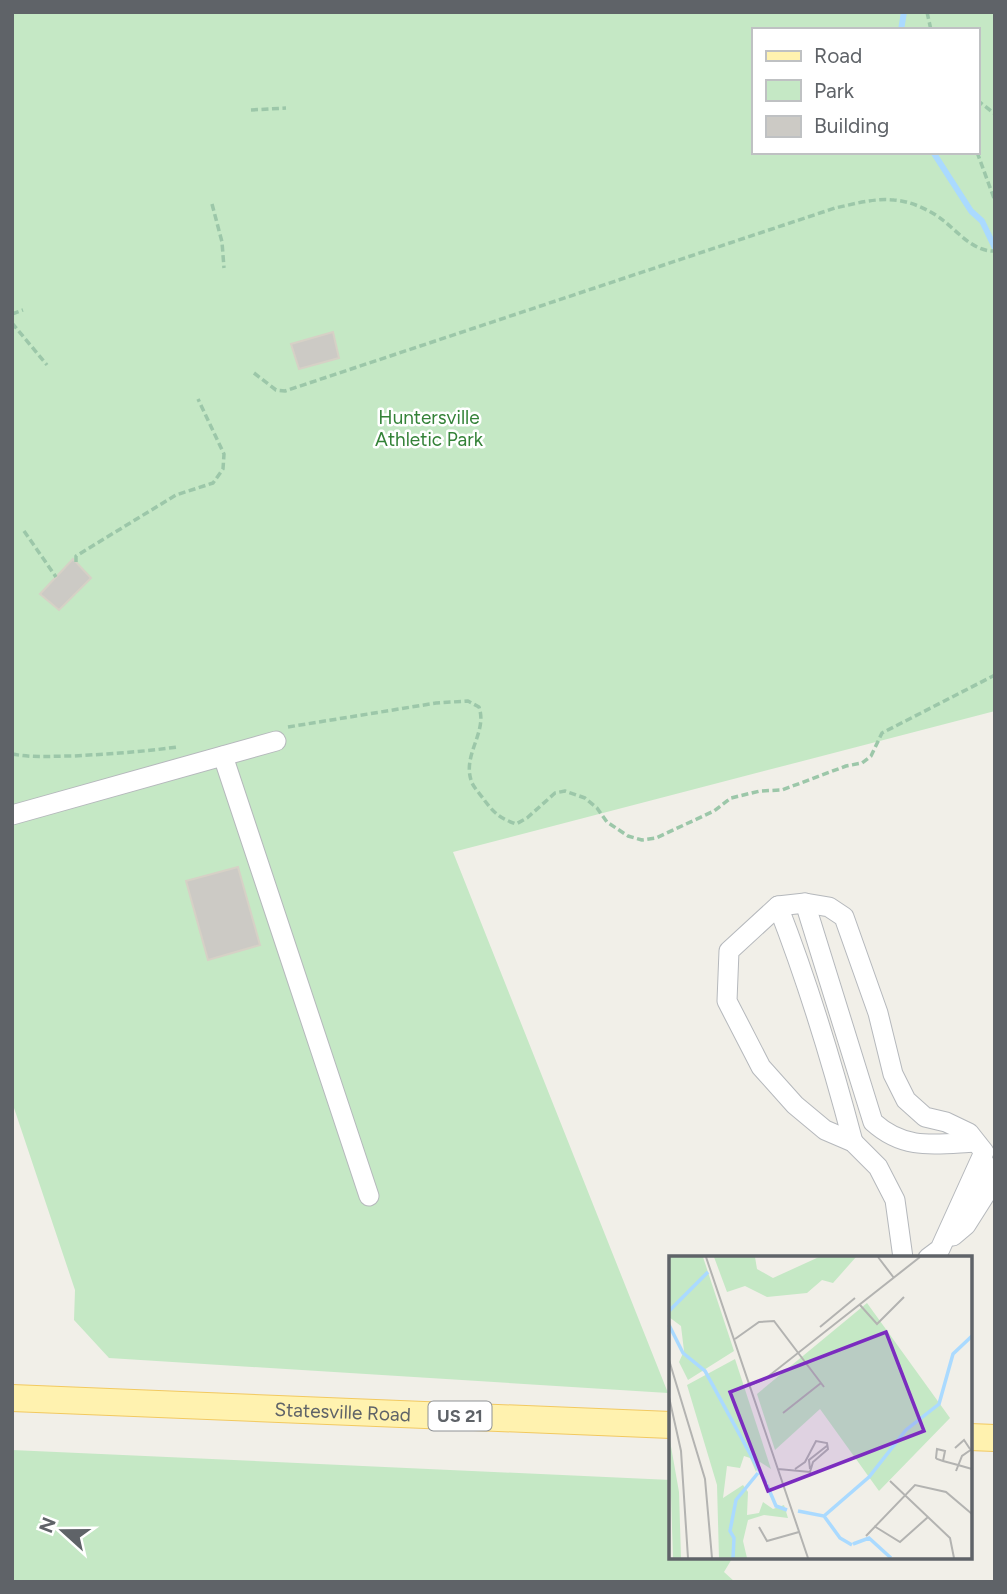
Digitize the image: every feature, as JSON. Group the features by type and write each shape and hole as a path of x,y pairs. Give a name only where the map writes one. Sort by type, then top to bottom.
{"main road":[{"name":"Statesville Road","path":"12,1398 669,1425"},
{"path":"972,1437 995,1438"}],"lane":[{"path":"12,815 223,756 278,735"},
{"path":"223,756 369,1196"},
{"path":"804,903 873,1122 883,1131 907,1142 920,1145 980,1147"},
{"path":"903,1256 895,1200 878,1167 853,1142 825,1130 795,1105 761,1067 727,1000 729,951 778,906 804,903 829,907 844,917 878,1013 893,1074 906,1100 925,1117 946,1122 969,1133 980,1147"},
{"path":"778,906 804,973 853,1142"},
{"path":"934,1253 980,1147"}],"path":[{"path":"979,102 995,114"},
{"path":"251,110 286,108"},
{"path":"978,154 995,201"},
{"path":"254,373 276,390 285,391 835,208 872,200 896,200 930,211 973,245 995,251"},
{"path":"212,204 222,242 224,268"},
{"path":"12,314 23,310"},
{"path":"12,323 47,365"},
{"path":"76,562 76,556 102,539 122,530 176,495 213,483 219,476 225,461 224,454 198,399"},
{"path":"24,531 56,577"},
{"path":"278,735 436,703 468,701 479,707 482,716 469,770 472,783 491,810 516,824 527,818 555,793 565,791 592,804 614,828 642,840 679,829 714,811 731,797 782,790 846,766 862,763 871,756 881,733 995,675"},
{"path":"12,754 29,757 88,755 189,745"}],"green space":[{"name":"Huntersville Athletic Park","path":"12,12 995,12 995,711 453,852 668,1393 109,1358 74,1320 75,1290 12,1102"},
{"path":"12,1450 669,1480 669,1559 732,1559 724,1572 735,1582 12,1582"}],"building":[{"path":"333,332 339,358 299,369 291,344"},
{"path":"73,559 91,578 59,610 40,594"},
{"path":"238,867 260,945 208,960 186,881"}],"waterway":[{"path":"901,28 904,12"},
{"path":"934,154 971,211 982,221 995,248"}]}
